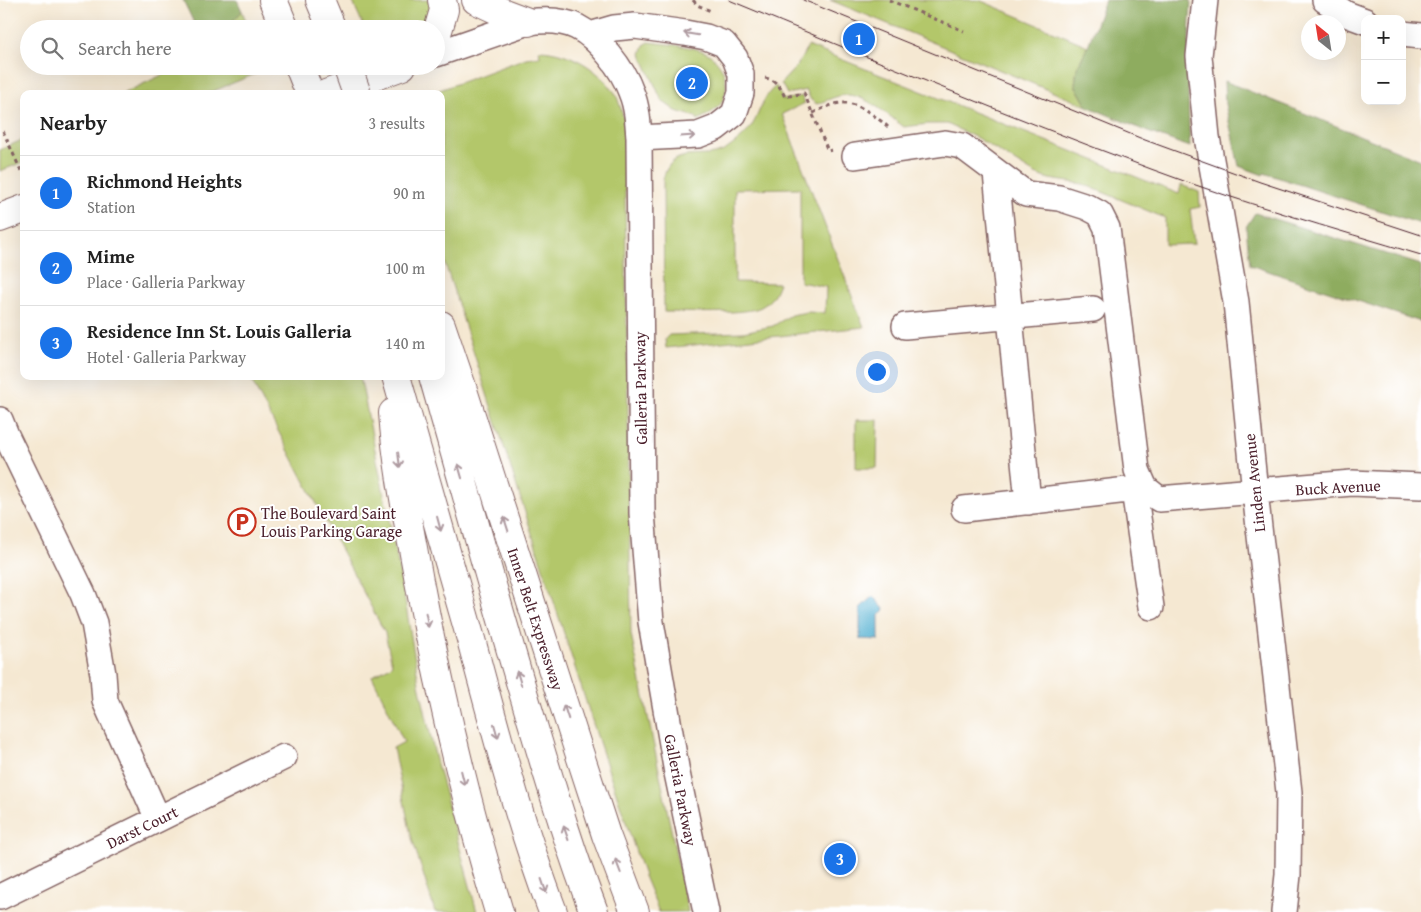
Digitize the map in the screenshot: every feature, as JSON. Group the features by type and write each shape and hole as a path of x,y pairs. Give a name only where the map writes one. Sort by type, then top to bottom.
{"main road":[{"path":"273,0 281,20"},
{"path":"442,0 444,10 442,20"},
{"path":"476,0 528,22"},
{"path":"303,75 308,90"},
{"path":"350,75 356,90"},
{"path":"337,90 378,75"},
{"path":"0,218 20,210"},
{"name":"Inner Belt Expressway","path":"445,337 606,835 636,912"},
{"path":"390,380 402,484 428,625 454,745 499,912"},
{"path":"397,380 438,518 502,753 526,833 553,912"},
{"path":"434,380 532,723 560,816 594,912"}],"street":[{"name":"Linden Avenue","path":"1205,0 1199,56 1207,137 1236,302 1255,492 1289,792 1288,875 1284,912"},
{"path":"1325,0 1346,14 1361,20"},
{"name":"Galleria Parkway","path":"445,51 528,22 556,22 576,26 590,35 611,58 631,91 637,110 639,138 642,513 651,622 677,773 706,912"},
{"path":"590,35 614,28 635,26 706,37 724,44 735,58 742,74 742,93 734,114 716,128 698,135 639,138"},
{"path":"1406,34 1421,36"},
{"path":"855,156 945,143 962,146 1026,194 1058,198 1087,207 1100,214 1107,228 1140,489 1151,606"},
{"path":"996,172 1028,502"},
{"path":"904,326 1093,308"},
{"path":"0,420 83,594 94,623 103,674 105,701 158,819"},
{"name":"Buck Avenue","path":"1140,489 1159,499 1352,483 1421,486"},
{"path":"964,509 1140,489"},
{"name":"Darst Court","path":"0,897 284,758"}],"path":[{"path":"693,0 697,5 719,15"},
{"path":"889,0 964,31"},
{"path":"762,78 775,81 779,85 784,97 804,93 825,143"},
{"path":"812,113 844,102 857,106 887,127 893,134 896,150"},
{"path":"3,131 20,169"}],"green space":[{"path":"183,0 237,0 242,11 234,20 193,20"},
{"path":"352,0 430,0 430,12 426,20 361,20"},
{"path":"830,0 979,0 1088,46 1077,68 1075,85 1087,106"},
{"path":"1105,0 1191,0 1188,74 1190,147 1148,132 1087,106 1075,85 1077,68 1088,46"},
{"path":"242,11 246,20 234,20"},
{"path":"649,42 695,49 707,53 714,58 723,71 726,86 723,101 718,107 698,120 696,117 676,111 662,101 641,54 644,45"},
{"path":"808,46 1179,194 1181,185 1199,192 1200,207 1190,209 1194,244 1165,245 1165,218 1083,184 1049,179 1035,174 977,138 947,124 904,127 862,98 847,95 839,96 817,104 811,100 806,90 787,94 781,83 797,66"},
{"path":"539,50 550,51 582,62 600,76 615,93 624,119 631,634 688,912 659,912 644,876 445,263 445,90 440,90 526,58 540,56"},
{"path":"162,75 253,75 216,90 130,90"},
{"path":"1224,81 1421,160 1421,224 1239,166 1225,104"},
{"path":"776,86 783,100 802,96 805,103 782,114 864,327 666,348 665,339 669,335 743,332 773,326 791,315 807,312 825,313 826,287 800,282 800,188 735,189 735,282 779,283 768,302 754,310 664,312 663,179 668,168 681,157 708,155 727,149 752,126 763,102"},
{"path":"20,141 20,164 0,171 0,150"},
{"path":"1255,213 1421,265 1421,322 1250,265 1246,227"},
{"path":"251,380 361,380 403,588 419,684 436,760 477,912 435,912 411,835 393,748 404,742 372,676 392,664 385,633"},
{"path":"856,420 878,420 877,468 856,468"}],"water":[{"path":"873,596 885,610 879,615 879,640 860,639 860,608"}],"tram line":[{"path":"729,0 992,108 1151,169 1251,204 1421,255"},
{"path":"803,0 1145,140 1260,182 1421,235"}],"place":[{"name":"Richmond Heights","path":"859,39"},
{"name":"Mime","path":"692,83"},
{"name":"The Boulevard Saint Louis Parking Garage","path":"242,522"},
{"name":"Residence Inn St. Louis Galleria","path":"840,859"}]}
